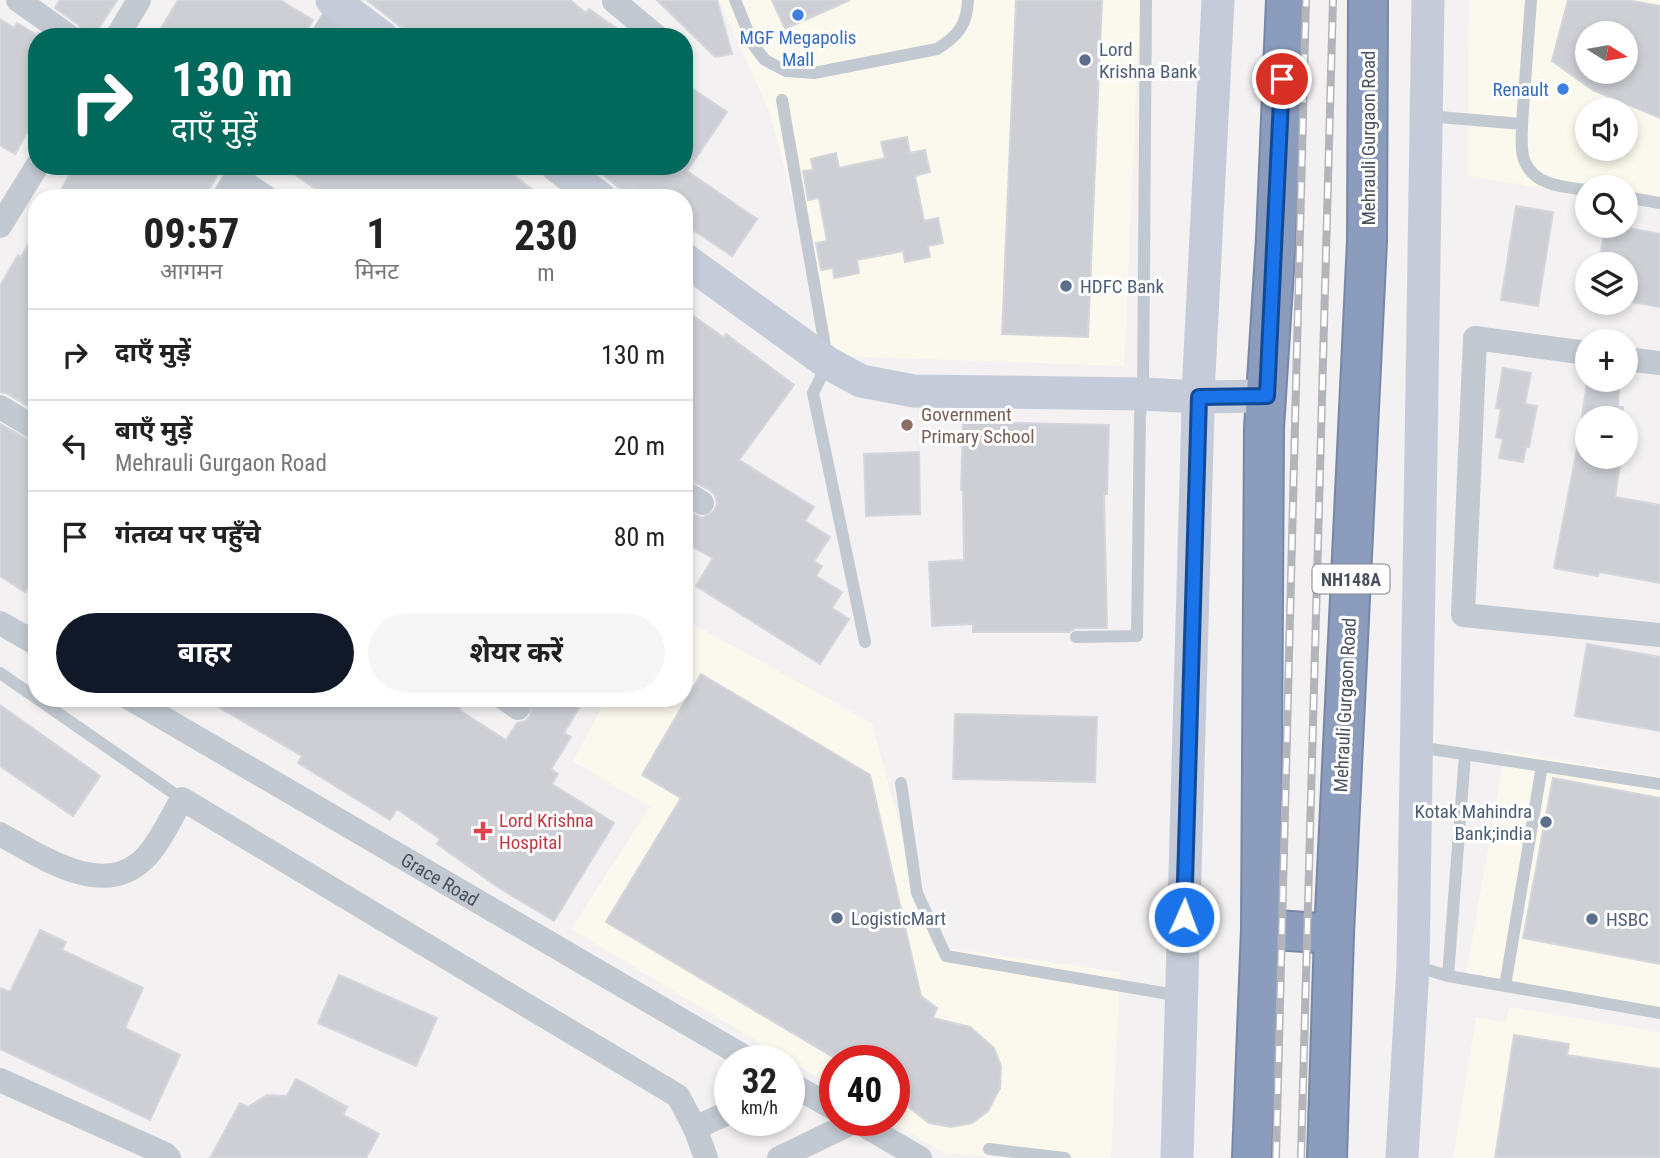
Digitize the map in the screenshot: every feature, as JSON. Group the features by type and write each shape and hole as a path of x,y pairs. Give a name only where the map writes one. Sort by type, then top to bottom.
{"highway":[{"path":"1252,1158 1261,929 1264,456 1286,0"},
{"name":"Mehrauli Gurgaon Road","path":"1327,1158 1334,934 1367,241 1368,0"},
{"path":"1261,929 1334,934"}],"street":[{"path":"18,0 57,28"},
{"path":"122,28 139,0"},
{"path":"613,0 646,28"},
{"path":"1177,1158 1199,397 1218,0"},
{"path":"1402,1158 1413,966 1428,0"},
{"path":"326,28 336,3 370,28"},
{"path":"0,226 31,175"},
{"path":"569,175 588,189"},
{"path":"234,180 250,189"},
{"path":"693,266 828,363 861,381 914,391 1267,396"},
{"path":"1575,351 1475,338 1463,615 1660,635"},
{"path":"1638,360 1660,363"},
{"path":"0,407 28,424"},
{"path":"0,623 28,639"},
{"name":"Grace Road","path":"144,707 724,1045"},
{"path":"0,834 66,869 98,876 127,872 146,858 183,799 668,1090 678,1097 695,1128 706,1158"},
{"path":"0,1080 169,1158"},
{"path":"695,1128 714,1119"},
{"path":"779,1158 824,1136"},
{"path":"883,1136 919,1158"}],"lane":[{"path":"735,0 754,47 765,60 786,71 814,73 937,49 954,38 967,16 968,0"},
{"path":"1076,637 1137,636 1140,415 1143,394 1146,0"},
{"path":"1531,0 1522,124 1524,161 1535,176 1552,184 1575,188"},
{"path":"782,100 828,363 813,393 865,642"},
{"path":"1426,116 1522,124"},
{"path":"1638,199 1660,202"},
{"path":"0,673 28,692"},
{"path":"49,707 183,799"},
{"path":"1416,747 1660,784"},
{"path":"1448,976 1465,755"},
{"path":"1505,986 1542,766"},
{"path":"901,783 917,893 946,956 1182,996"},
{"path":"1413,966 1448,976 1660,1013"},
{"path":"989,1149 1065,1158"}],"shaded area":[{"path":"719,0 1140,0 1124,366 833,356 770,113"},
{"path":"1469,0 1660,0 1660,206 1638,203 1638,175 1575,175 1575,193 1468,176"},
{"path":"693,624 872,723 932,946 1120,972 1111,1158 1008,1158 944,1153 910,1133 910,1045 819,1045 819,1078 805,1070 805,1045 764,1045 571,929 650,807 573,761 602,707 693,707"},
{"path":"1505,751 1660,777 1660,1016 1465,982"},
{"path":"1509,1007 1660,1032 1660,1158 1453,1158 1476,1017 1506,1022"}],"building":[{"path":"60,0 117,0 99,28 80,28 55,8"},
{"path":"178,0 280,0 313,20 308,28 161,28"},
{"path":"367,0 570,0 586,13 589,9 616,28 416,28 402,28"},
{"path":"657,0 717,0 732,54 715,57 693,35 693,28 685,28"},
{"name":"MGF Megapolis Mall","path":"772,0 850,0 785,29"},
{"path":"1016,0 1102,0 1088,337 1002,334"},
{"path":"1568,0 1627,0 1660,6 1660,118 1638,109 1638,98 1612,98 1585,84 1638,84 1638,21 1575,21 1575,77 1552,61"},
{"path":"0,19 14,28 17,23 28,30 28,131 15,154 0,145"},
{"path":"693,89 727,112 693,162"},
{"path":"907,137 910,153 925,150 930,172 915,176 924,221 938,218 943,243 928,246 930,257 905,262 903,251 857,260 859,273 834,278 833,268 821,270 816,243 827,241 819,198 808,200 803,171 813,170 811,159 836,153 839,168 885,158 881,142"},
{"path":"70,175 217,175 210,189 61,189"},
{"path":"295,175 513,175 532,189 316,189"},
{"path":"604,175 693,175 757,219 732,256 693,230 693,189 620,189"},
{"path":"1516,206 1553,212 1538,306 1501,300"},
{"path":"1638,230 1660,234 1660,307 1638,303 1638,252 1601,252 1603,238 1638,238"},
{"path":"28,245 28,406 0,392 0,286 18,255 21,257"},
{"path":"693,315 723,337 726,334 794,385 739,460 814,507 805,521 830,537 814,561 822,566 816,576 842,592 832,608 849,619 820,664 696,586 713,558 693,547 693,514 702,518 714,511 717,503 710,490 693,482"},
{"path":"1503,368 1531,373 1525,404 1537,406 1529,447 1526,447 1523,462 1499,458 1503,439 1496,437 1501,409 1496,408"},
{"path":"1586,392 1619,392 1618,406 1584,406"},
{"path":"963,422 1109,425 1107,494 1104,494 1107,628 1076,628 1069,632 973,632 973,624 932,626 929,562 964,560 961,490"},
{"path":"0,424 28,439 28,587 25,592 0,576"},
{"path":"919,452 920,514 866,516 864,454"},
{"path":"1575,459 1575,469 1619,469 1615,497 1660,505 1660,583 1599,572 1598,576 1554,568"},
{"path":"1587,644 1660,657 1660,731 1575,716"},
{"path":"701,674 870,775 921,996 937,1008 933,1018 970,1027 994,1048 1001,1066 1000,1088 988,1111 972,1123 951,1127 929,1123 910,1108 910,1045 819,1045 819,1049 606,922 681,798 642,775 682,707 693,707 693,688"},
{"path":"0,705 100,776 73,816 0,766"},
{"path":"218,707 459,707 459,710 506,740 517,723 530,716 531,707 580,707 564,733 571,737 551,769 558,774 552,784 614,823 554,921 499,888 437,844 440,839 397,809 390,820 298,763 302,756"},
{"path":"955,714 1097,717 1095,782 953,779"},
{"path":"1553,778 1660,798 1660,964 1523,938"},
{"path":"40,930 66,942 62,950 143,988 125,1028 180,1055 150,1120 0,1049 0,988 10,992"},
{"path":"339,975 437,1018 416,1066 318,1023"},
{"path":"1514,1035 1569,1044 1567,1055 1660,1069 1660,1158 1495,1158"},
{"path":"296,1079 347,1107 343,1115 379,1134 366,1158 210,1158 240,1103 248,1107 267,1095 287,1096"}],"railway":[{"path":"1276,1158 1306,0"},
{"path":"1301,1158 1333,0"}],"place":[{"name":"MGF Megapolis Mall","path":"798,15"},
{"name":"Lord Krishna Bank","path":"1085,60"},
{"name":"Renault","path":"1563,89"},
{"name":"HDFC Bank","path":"1066,286"},
{"name":"Government Primary School","path":"907,425"},
{"name":"Kotak Mahindra Bank;india","path":"1546,822"},
{"name":"Lord Krishna Hospital","path":"483,831"},
{"name":"LogisticMart","path":"837,918"},
{"name":"HSBC","path":"1592,919"}],"route":[{"path":"1184,917 1199,397 1267,396 1282,79"}]}
